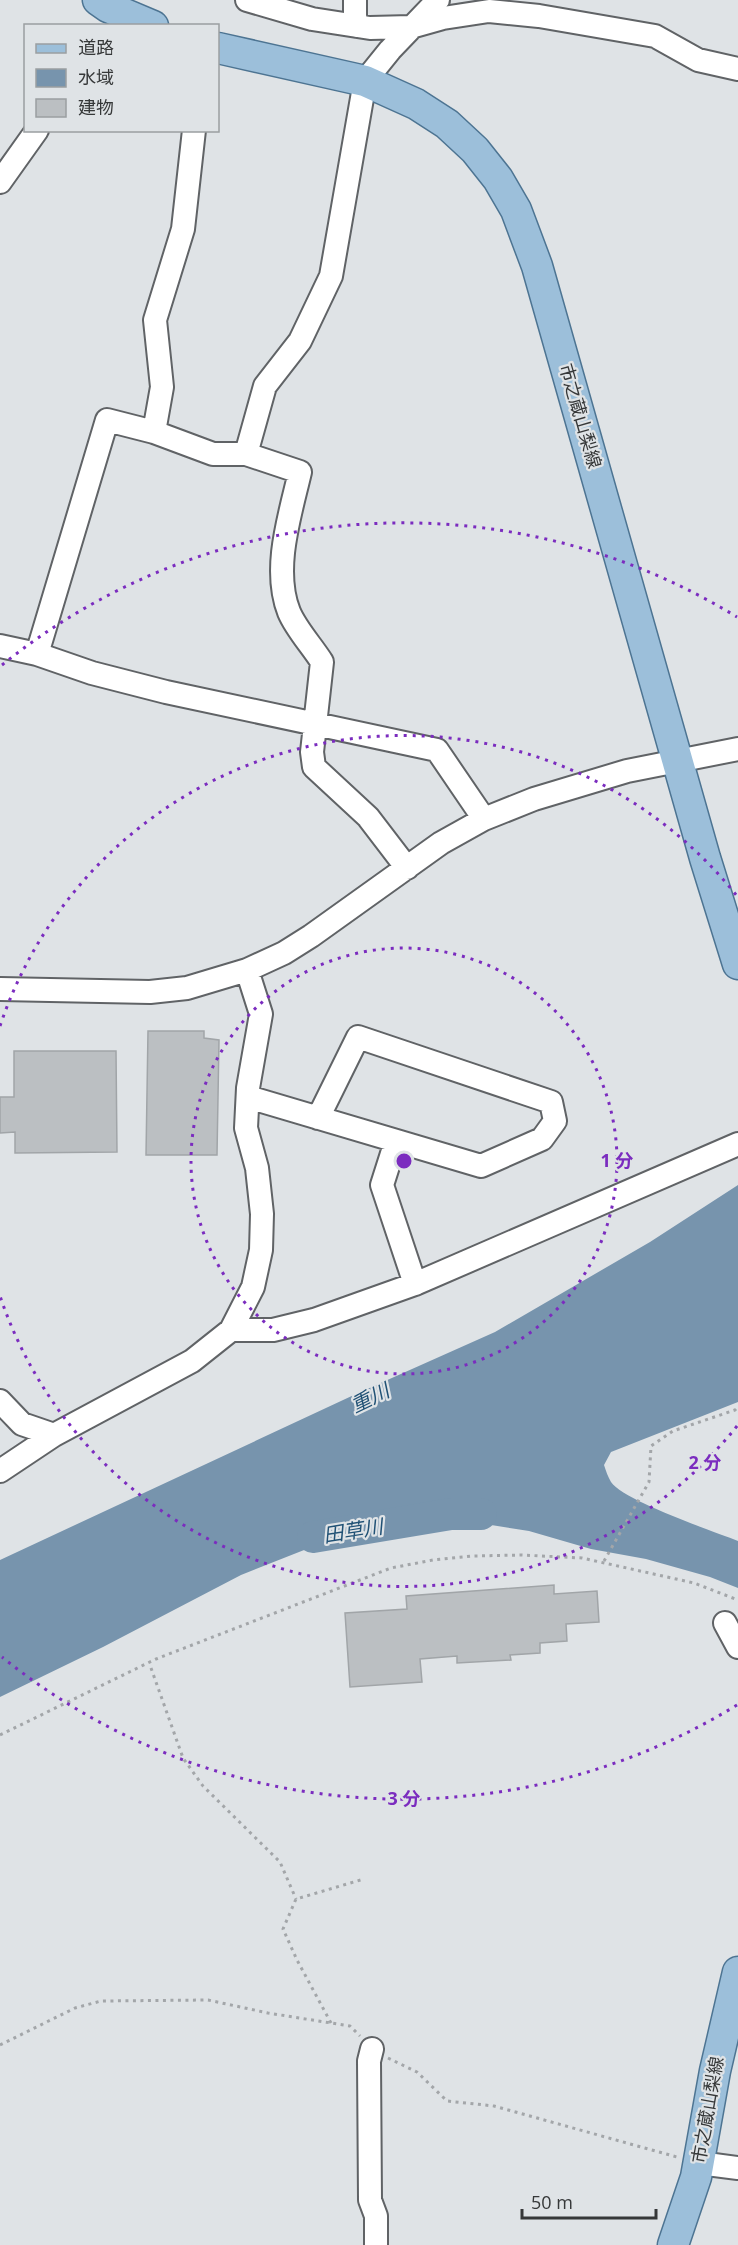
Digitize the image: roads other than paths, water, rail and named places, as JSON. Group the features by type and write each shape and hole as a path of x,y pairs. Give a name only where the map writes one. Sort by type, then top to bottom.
{"main road":[{"path":"103,8 147,24"},
{"name":"市之蔵山梨線","path":"219,48 365,81 416,104 447,124 475,150 498,179 516,210 537,266 705,858 738,964"},
{"name":"市之蔵山梨線","path":"673,2245 699,2163 715,2071 738,1972"}],"street":[{"path":"247,0 312,19 370,28 411,27 443,18 489,10 539,16 654,36 698,60 738,69"},
{"path":"355,0 357,26"},
{"path":"246,454 265,386 300,340 331,276 365,81 411,27 438,0"},
{"path":"0,182 36,132"},
{"path":"154,432 162,387 154,320 183,229 194,132"},
{"path":"37,654 107,420 154,432 213,454 246,454 300,472 282,551 284,596 289,614 322,662 312,752 314,767 368,817 407,868"},
{"path":"0,646 37,654 92,674 166,692 436,750 484,819"},
{"path":"0,989 150,992 187,988 247,970 284,953 311,936 441,843 484,819 534,799 627,771 738,748"},
{"path":"0,1471 54,1435 192,1361 231,1330 253,1287 261,1250 262,1214 257,1168 246,1128 248,1097 261,1014 247,970"},
{"path":"248,1097 318,1118 481,1166 542,1139 555,1121 551,1102 358,1037 318,1118"},
{"path":"396,1141 382,1185 415,1284"},
{"path":"231,1330 273,1330 314,1320 415,1284 738,1144"},
{"path":"0,1401 22,1424 54,1435"},
{"path":"725,1623 738,1647"},
{"path":"372,2049 369,2061 370,2200 376,2216 376,2245"},
{"path":"699,2163 738,2168"}],"water":[{"name":"重川","path":"738,1185 738,1402 611,1452 604,1465 611,1482 633,1498 738,1541 738,1588 710,1577 646,1559 591,1549 529,1531 403,1511 241,1575 103,1647 0,1697 0,1560 356,1394 495,1332 650,1242"}],"waterway":[{"name":"田草川","path":"313,1537 451,1514 481,1514"}]}
